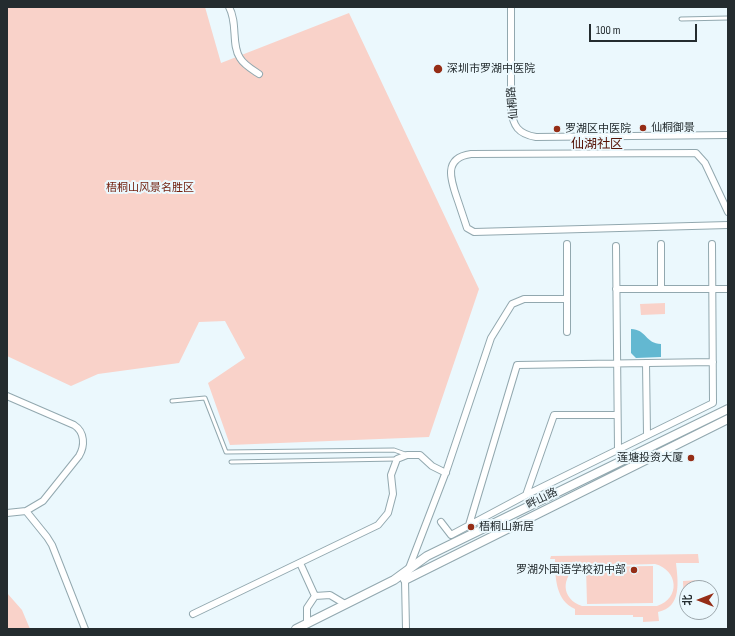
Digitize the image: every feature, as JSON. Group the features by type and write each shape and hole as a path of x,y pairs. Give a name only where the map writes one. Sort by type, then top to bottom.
{"street":[{"path":"229,7 235,21 237,51 240,58 259,74"},
{"name":"仙桐路","path":"511,7 511,109 516,127 526,135 728,135"},
{"path":"728,212 704,162 696,153 471,154 463,155 455,160 451,168 451,180 467,228 474,232 728,225"},
{"path":"567,244 567,332"},
{"path":"661,244 661,289"},
{"path":"441,522 451,535 526,495 713,403 712,244"},
{"path":"616,246 618,450"},
{"path":"616,289 728,289"},
{"path":"409,568 446,473 491,338 512,304 524,299 566,299"},
{"path":"469,525 517,365 712,362"},
{"path":"646,363 647,435"},
{"path":"7,396 74,425 78,428 83,437 83,447 78,456 43,501 26,511 7,513"},
{"name":"畔山路","path":"296,629 394,580 427,556 728,409"},
{"path":"526,495 554,415 617,415"},
{"name":"畔山路","path":"405,580 728,419"},
{"path":"193,614 378,525 388,513 392,494 391,474 397,459 407,455 420,455 432,466 446,473"},
{"path":"26,511 52,545 85,629"},
{"path":"300,563 315,596"},
{"path":"405,580 406,629"},
{"path":"315,596 330,595 346,604"},
{"path":"307,624 307,608 315,596"}],"lane":[{"path":"681,19 728,18"},
{"path":"172,401 205,398 226,452 394,450 407,455"},
{"path":"231,462 397,459"}],"green space":[{"name":"梧桐山风景名胜区","path":"7,7 205,7 221,63 349,13 479,289 429,437 230,445 208,383 245,358 225,321 199,322 179,363 98,374 71,386 7,356"},
{"path":"665,303 665,314 641,315 640,304"},
{"path":"698,554 699,563 676,563 678,586 675,599 666,609 658,612 659,621 643,622 643,617 633,617 633,615 575,615 575,609 560,595 555,574 555,559 550,559 551,556","holes":["655,564 663,567 672,578 674,584 673,591 665,602 657,606 582,606 575,603 567,593 566,582 568,576 578,566"]},
{"path":"653,566 653,603 587,604 586,567"},
{"path":"7,593 22,610 30,629 7,629"}],"water":[{"path":"631,329 640,331 652,342 661,344 661,357 636,358 631,353"}],"place":[{"name":"深圳市罗湖中医院","path":"438,69"},
{"name":"仙桐御景","path":"643,128"},
{"name":"罗湖区中医院","path":"557,129"},
{"name":"莲塘投资大厦","path":"691,458"},
{"name":"梧桐山新居","path":"471,527"},
{"name":"罗湖外国语学校初中部","path":"634,570"}],"district":[{"name":"仙湖社区","path":"597,145"}]}
